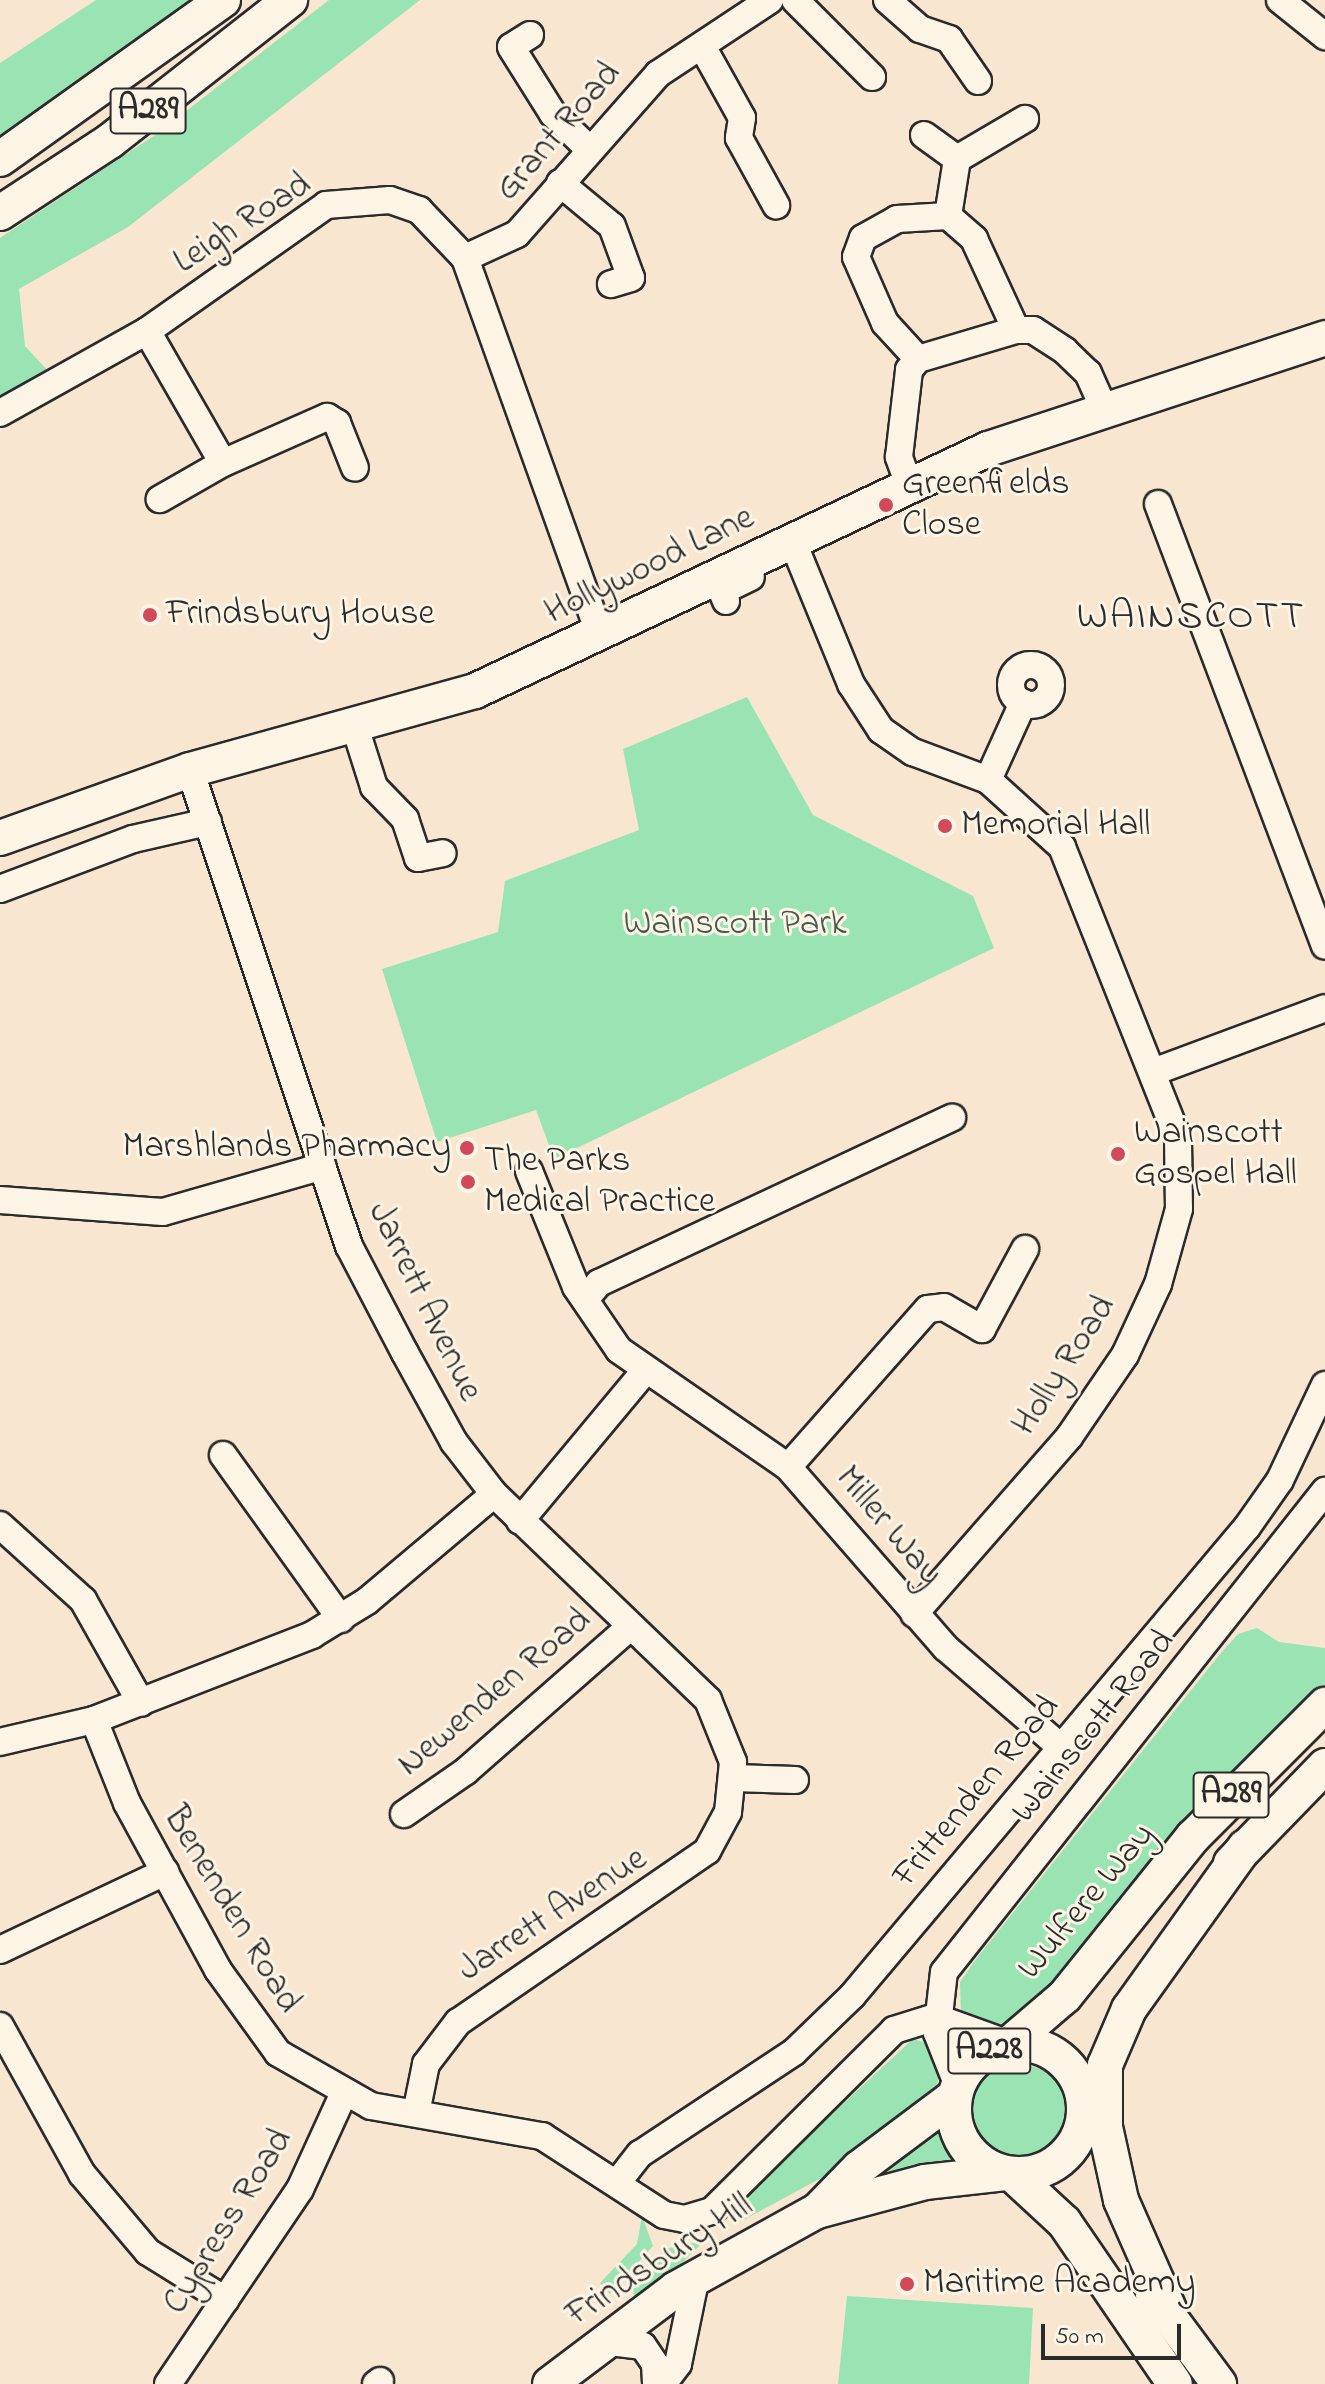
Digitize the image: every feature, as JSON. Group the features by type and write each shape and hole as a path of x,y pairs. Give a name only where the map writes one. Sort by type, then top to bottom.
{"main road":[{"name":"A289","path":"0,159 223,0"},
{"name":"A289","path":"0,213 110,141 290,0"},
{"name":"Hollywood Lane","path":"0,838 190,770 355,727 475,691 795,547 909,485 988,449 1325,338"},
{"name":"Wulfere Way","path":"1009,2044 1065,1996 1193,1837 1325,1705"},
{"name":"A289","path":"1219,2384 1169,2309 1145,2284 1105,2205 1081,2097 1107,2006 1245,1847 1325,1766"},
{"name":"A289","path":"1169,2309 1117,2188 1105,2127 1105,2065 1129,2009 1245,1847"},
{"name":"A228","path":"1009,2044 1053,2053 1081,2097 1061,2159 1009,2174 966,2148 956,2091 975,2060 1009,2044"},
{"name":"Frindsbury Hill","path":"817,2211 859,2168 956,2091"},
{"name":"Frindsbury Hill","path":"550,2384 602,2341 696,2276 817,2211 925,2182 1009,2174"},
{"path":"1009,2174 1064,2222 1175,2384"}],"street":[{"name":"Grant Road","path":"465,258 517,234 588,148 658,74 770,0"},
{"path":"795,0 872,77"},
{"path":"887,0 920,29 949,39 978,81"},
{"path":"1280,0 1325,36"},
{"path":"512,46 553,114 588,148"},
{"path":"702,46 742,118 739,138 776,205"},
{"path":"957,159 1025,119"},
{"path":"924,135 957,159"},
{"path":"948,216 957,159"},
{"path":"560,183 612,226 627,287"},
{"name":"Leigh Road","path":"0,413 147,331 326,205 390,200 419,210 465,258 600,636"},
{"path":"918,359 885,323 856,257 863,238 880,226 914,215 948,216 974,239 1016,330"},
{"path":"909,485 899,457 909,370 918,359 1016,330 1033,330 1065,351 1088,373 1105,411"},
{"path":"147,331 223,463"},
{"path":"160,499 223,463 327,417 337,423 355,468"},
{"path":"1158,504 1325,946"},
{"path":"726,601 722,591 795,547 866,521 871,532"},
{"name":"Holly Road","path":"795,547 851,684 881,730 913,752 988,780 1062,847 1156,1071 1178,1139 1179,1209 1158,1284 1125,1355 1069,1437 914,1614"},
{"path":"988,780 1023,703"},
{"path":"355,727 374,787 405,819 418,858 443,853"},
{"name":"Jarrett Avenue","path":"190,770 349,1246 398,1340 454,1442 494,1494 717,1714 734,1778 724,1823 695,1863 446,2034 423,2071 416,2113"},
{"path":"0,889 133,839 208,822"},
{"path":"1156,1071 1325,1008"},
{"path":"588,1296 599,1283 952,1118"},
{"path":"0,1200 163,1212 323,1166"},
{"name":"Miller Way","path":"529,1171 576,1287 588,1296 619,1350 645,1371 788,1467 914,1614 1062,1748"},
{"path":"788,1467 928,1309 944,1307 982,1329 1025,1249"},
{"path":"520,1521 645,1371"},
{"name":"Frittenden Road","path":"617,2183 640,2154 794,2052 852,1996 1247,1527 1280,1480 1325,1385"},
{"path":"223,1455 341,1619"},
{"name":"Wainscott Road","path":"956,2091 937,2033 940,2018 939,1982 952,1960 1325,1491"},
{"path":"0,1742 94,1720 341,1619 494,1494"},
{"path":"0,1525 83,1600 141,1703"},
{"name":"Newenden Road","path":"404,1814 466,1771 630,1627"},
{"name":"Benenden Road","path":"94,1720 165,1872 255,2030 291,2064 343,2095 416,2113 536,2133 660,2213 685,2219 712,2211 891,2032 940,2018"},
{"path":"734,1778 795,1780"},
{"path":"0,1950 165,1872"},
{"path":"940,2018 1009,2044"},
{"path":"0,2026 82,2174 148,2252 225,2300"},
{"name":"Cypress Road","path":"168,2384 300,2189 343,2095"},
{"path":"663,2384 678,2364 696,2276"},
{"path":"602,2341 643,2346 655,2364 656,2384"}],"green space":[{"path":"96,0 210,0 0,150 0,63"},
{"path":"329,0 420,0 128,227 19,289 25,346 50,373 0,405 0,238 158,133"},
{"name":"Wainscott Park","path":"747,697 813,815 973,896 994,948 554,1159 536,1110 437,1142 382,969 498,932 505,881 639,830 623,749"},
{"path":"1257,1628 1279,1642 1325,1648 1325,1685 1242,1763 1035,2007 986,2031 961,2017 960,1982 976,1959 1220,1654 1238,1634"},
{"path":"913,2039 930,2044 940,2062 936,2095 860,2157 740,2222 731,2207"},
{"path":"1018,2064 1046,2072 1060,2086 1068,2114 1060,2142 1046,2156 1018,2164 990,2156 976,2142 968,2114 976,2086 990,2072"},
{"path":"938,2127 956,2164 857,2182"},
{"path":"642,2216 653,2246 610,2294 600,2283 637,2244"},
{"path":"705,2240 671,2274 634,2299 633,2286 665,2249"},
{"path":"847,2296 1033,2308 1029,2384 838,2384"}],"place":[{"name":"Greenfields Close","path":"886,505"},
{"name":"Frindsbury House","path":"150,615"},
{"name":"Memorial Hall","path":"945,826"},
{"name":"Marshlands Pharmacy","path":"467,1148"},
{"name":"Wainscott Gospel Hall","path":"1118,1154"},
{"name":"The Parks Medical Practice","path":"468,1182"},
{"name":"Maritime Academy","path":"907,2284"}],"district":[{"name":"WAINSCOTT","path":"1191,618"}]}
